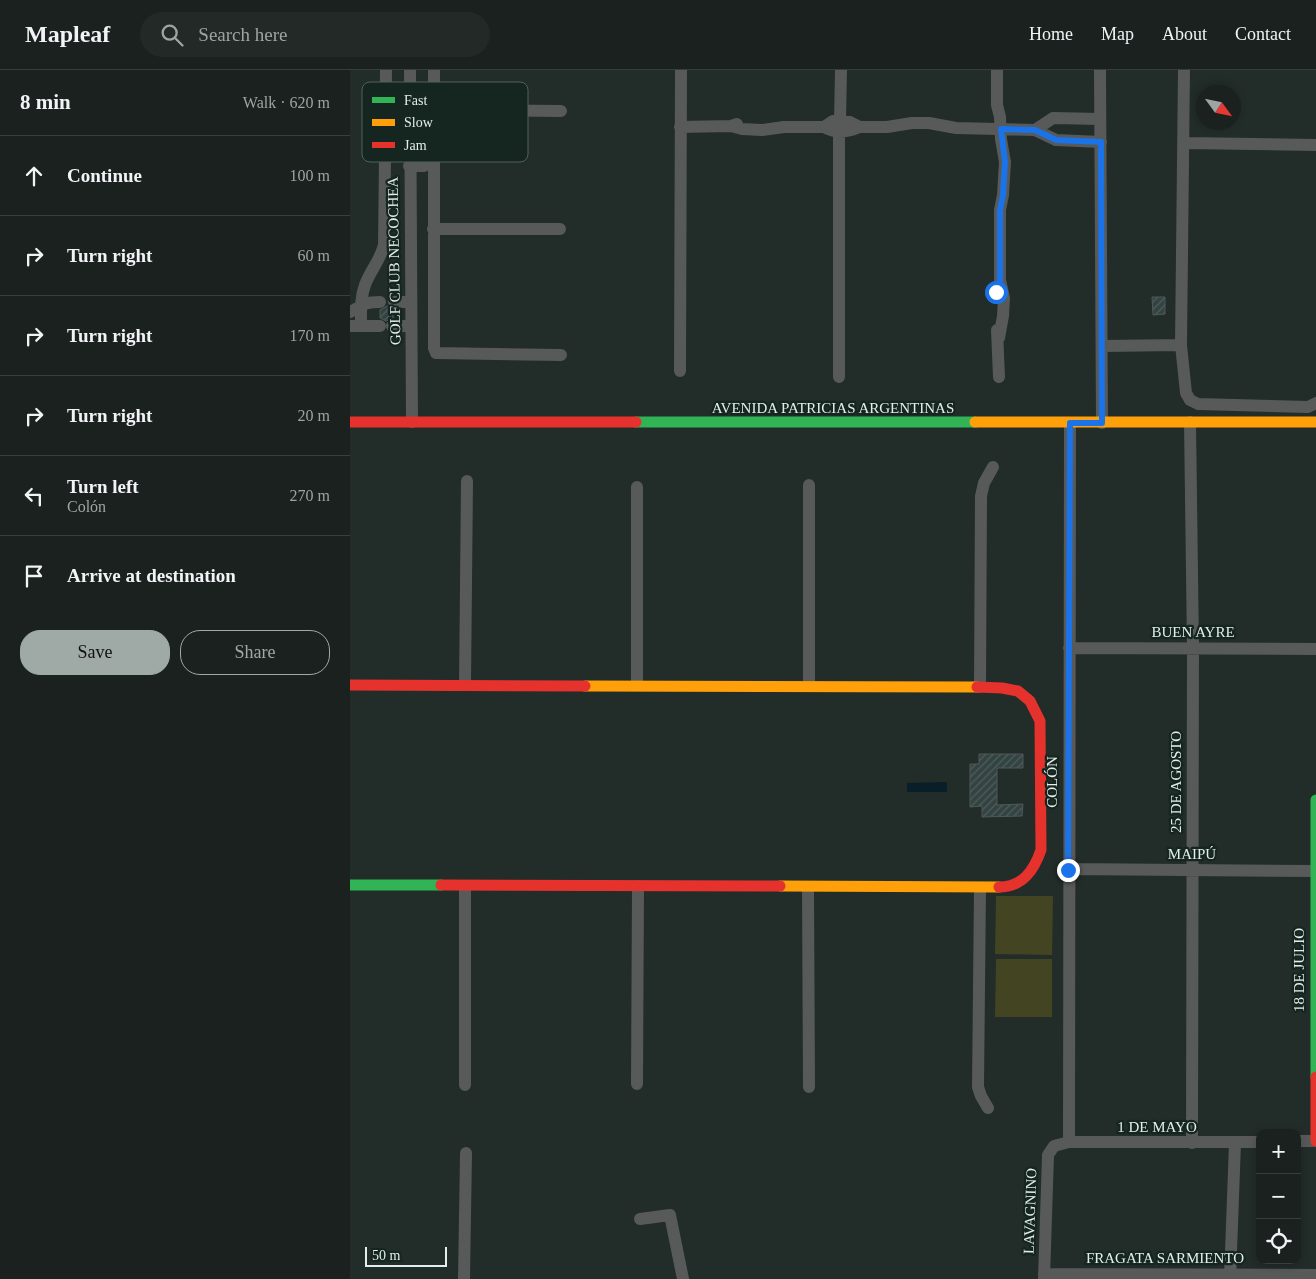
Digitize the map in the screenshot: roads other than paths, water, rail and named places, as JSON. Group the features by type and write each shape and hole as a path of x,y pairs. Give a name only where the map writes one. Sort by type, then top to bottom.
{"street":[{"path":"680,371 681,70"},
{"path":"839,377 841,70"},
{"path":"997,70 997,105 1001,128"},
{"path":"999,377 999,338 995,304 1000,280 1000,210 996,190 996,164 1004,95 1003,70"},
{"path":"1100,70 1102,423"},
{"path":"1184,70 1181,345 1184,385 1190,400 1198,404 1308,406 1316,403"},
{"path":"528,111 561,111"},
{"path":"1035,130 1053,118 1100,119"},
{"path":"680,127 731,126 743,122 768,122 784,126 824,127 831,132 840,126"},
{"path":"840,126 849,132 860,127 888,127 916,132 935,132 956,128 1035,130 1056,140 1101,142"},
{"path":"1184,143 1316,146"},
{"path":"385,162 384,245 378,262 365,284 355,326 411,326"},
{"name":"GOLF CLUB NECOCHEA","path":"409,162 412,422"},
{"path":"430,162 433,229 434,348 436,353 561,355"},
{"path":"409,171 429,170"},
{"path":"433,229 560,229"},
{"path":"350,312 361,304 380,302"},
{"path":"394,302 411,302"},
{"path":"1102,346 1181,345"},
{"name":"AVENIDA PATRICIAS ARGENTINAS","path":"350,422 1316,422"},
{"name":"25 DE AGOSTO","path":"1190,422 1193,648 1192,1143"},
{"name":"COLÓN","path":"1069,1142 1070,423"},
{"path":"980,686 980,496 984,483 993,467"},
{"path":"465,685 467,481"},
{"path":"809,485 809,686"},
{"path":"637,685 638,487"},
{"name":"BUEN AYRE","path":"1069,648 1316,649"},
{"path":"350,685 980,686 1011,688 1025,694 1034,705 1040,721 1041,850 1037,864 1030,875 1020,883 1009,887 350,885"},
{"name":"18 DE JULIO","path":"1316,800 1316,1141"},
{"name":"MAIPÚ","path":"1068,870 1316,871"},
{"path":"465,886 465,1085"},
{"path":"637,1084 638,886"},
{"path":"808,887 808,1087"},
{"path":"980,888 978,1087 988,1108"},
{"path":"1301,1141 1316,1141"},
{"name":"1 DE MAYO","path":"1054,1146 1069,1142 1256,1142"},
{"path":"1230,1277 1235,1143"},
{"name":"LAVAGNINO","path":"1044,1276 1048,1155 1054,1146"},
{"path":"464,1279 466,1153"},
{"path":"640,1219 670,1215 683,1279"},
{"name":"FRAGATA SARMIENTO","path":"1044,1276 1230,1277 1316,1275"}],"water":[{"path":"947,782 947,792 907,792 907,783"}]}
